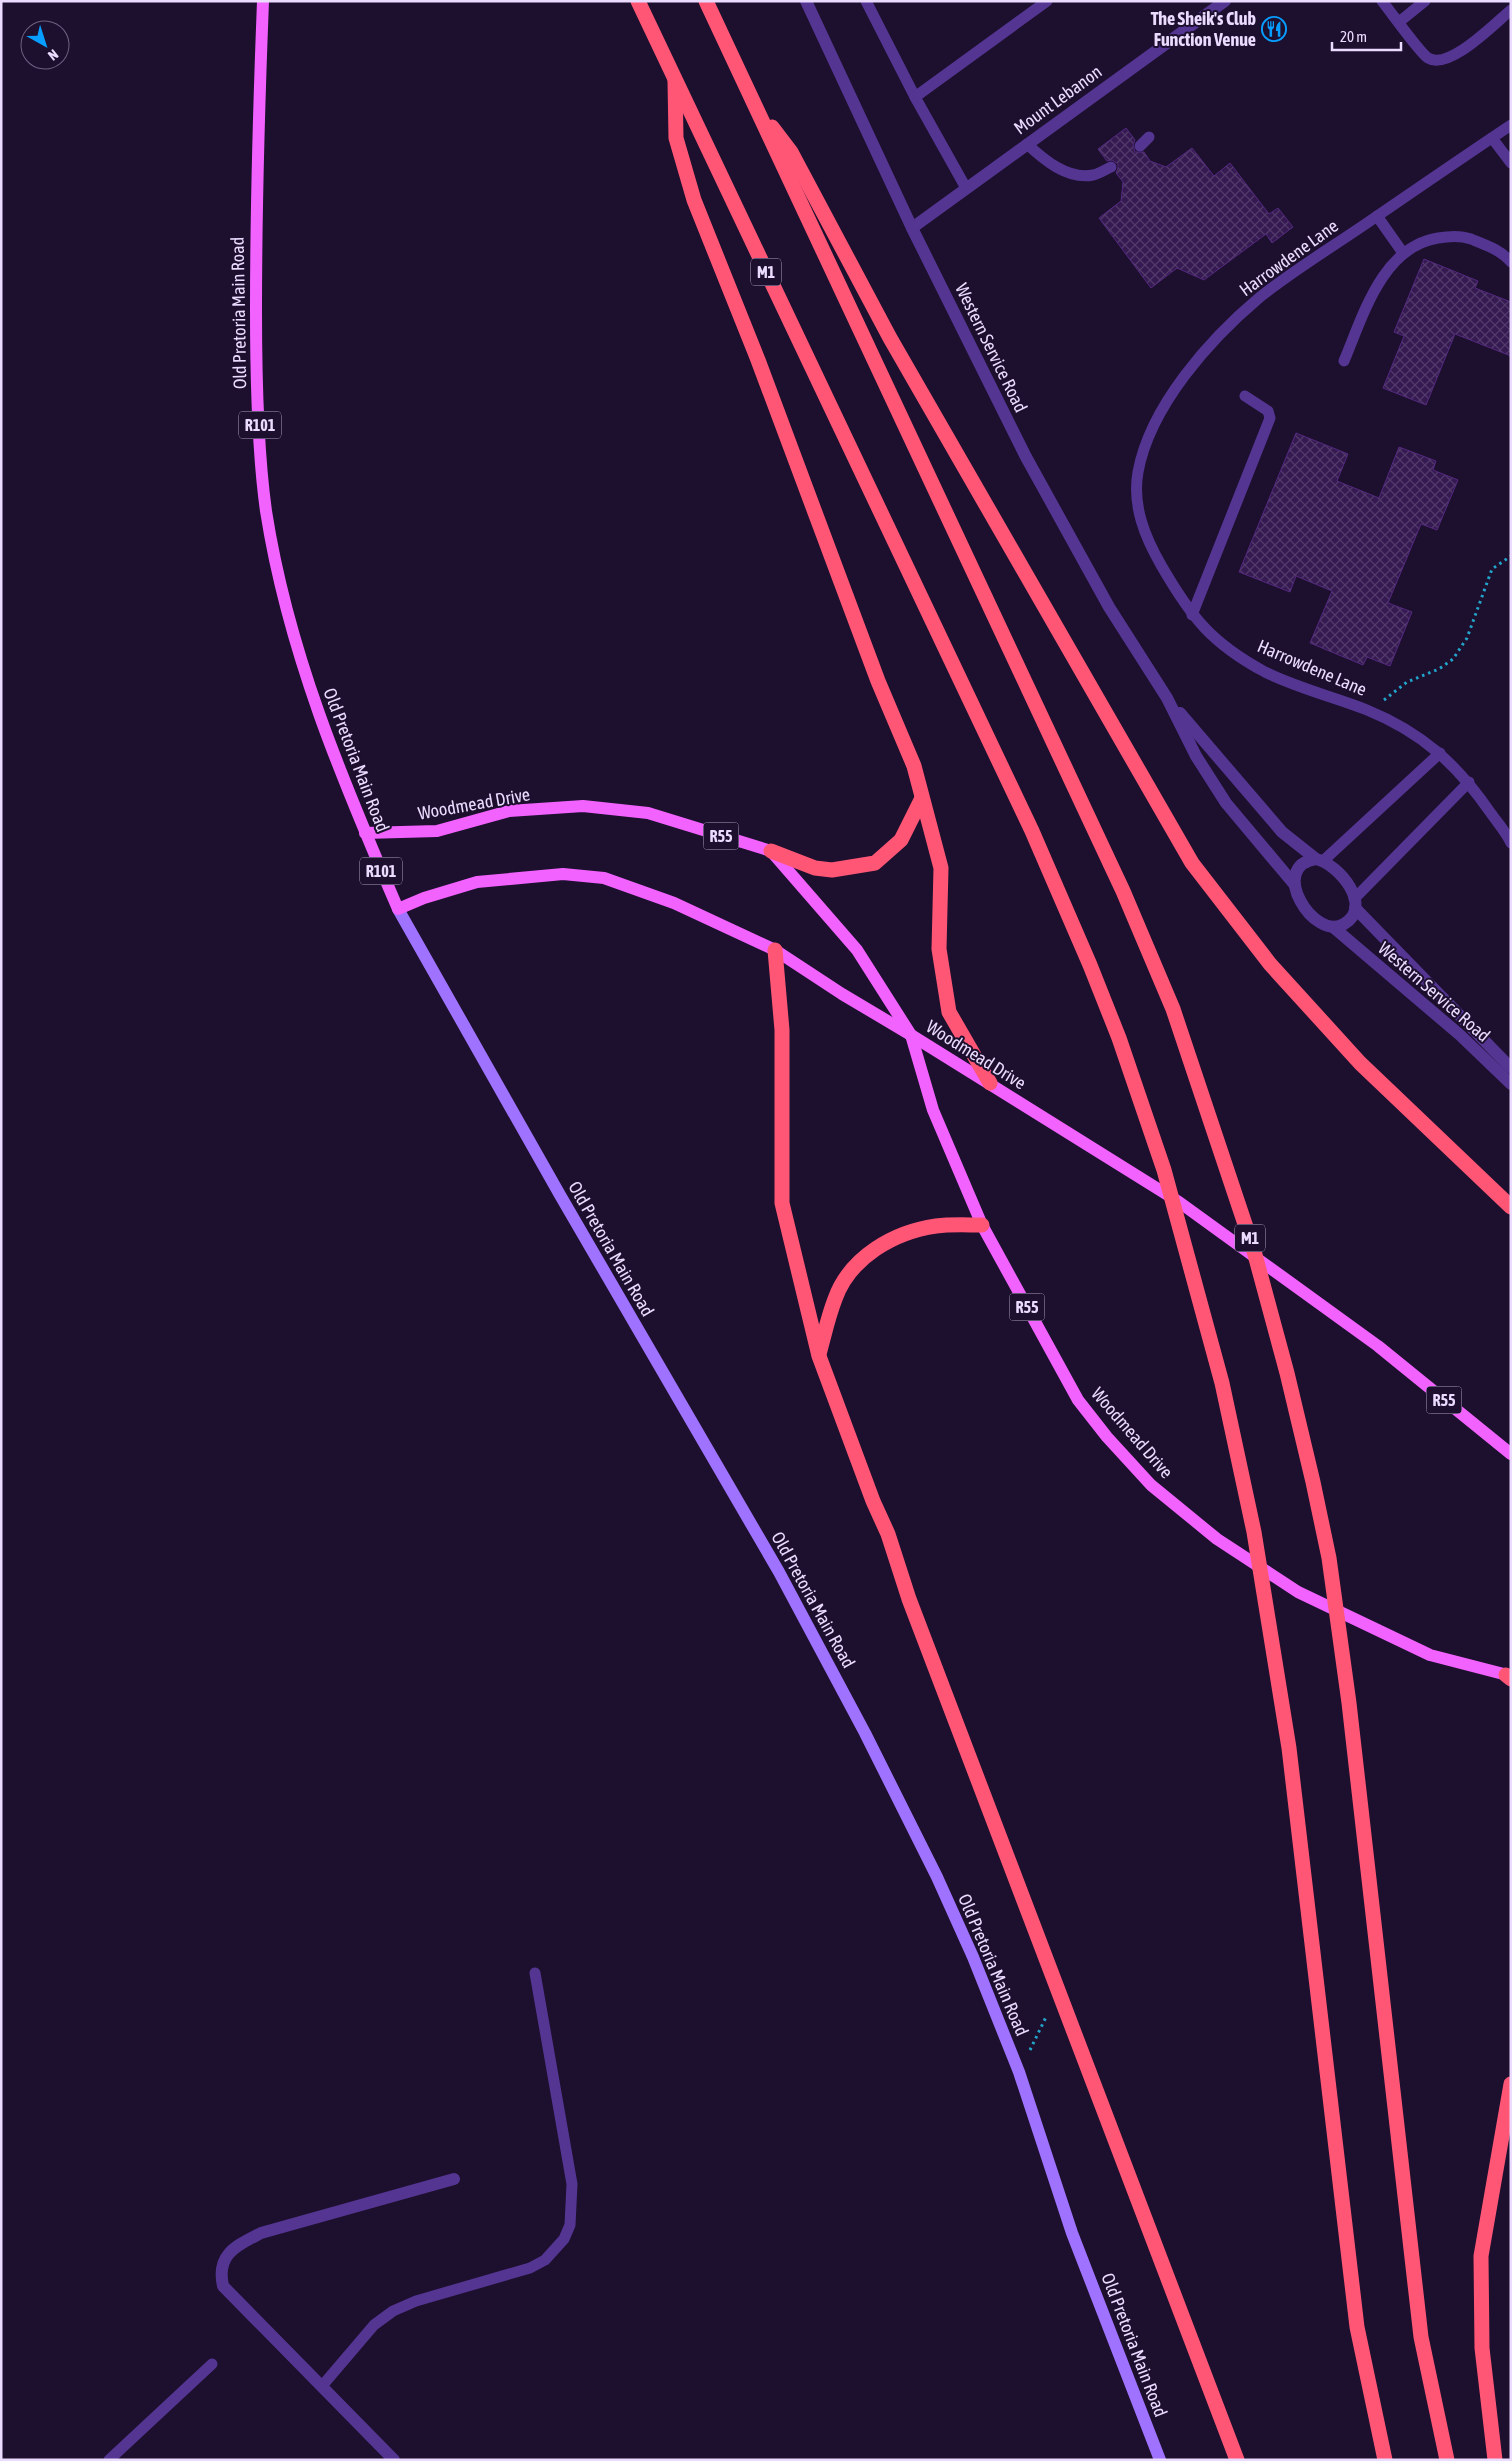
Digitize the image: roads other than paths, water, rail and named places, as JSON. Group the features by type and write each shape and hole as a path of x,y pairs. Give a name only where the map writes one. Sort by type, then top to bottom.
{"highway":[{"name":"M1","path":"638,1 1032,831 1090,965 1119,1038 1164,1170 1222,1383 1254,1532 1289,1748 1357,2327 1385,2460"},
{"name":"M1","path":"706,1 1123,891 1173,1009 1254,1252 1287,1373 1328,1558 1349,1704 1379,1948 1421,2338 1446,2460"},
{"path":"675,77 676,138 694,200 758,360 878,681 914,766 941,868 939,949 949,1012 990,1084"},
{"path":"755,104 791,152 890,338 1192,863 1270,964 1347,1048 1511,1207"},
{"path":"771,851 815,868 832,870 874,863 900,840 922,798"},
{"path":"775,950 782,1030 782,1203 819,1356 872,1501 888,1534 909,1599 1237,2460"},
{"path":"819,1356 835,1297 854,1267 874,1249 903,1233 937,1226 982,1225"},
{"path":"1495,2460 1482,2348 1481,2256 1511,2084"}],"main road":[{"name":"Old Pretoria Main Road","path":"263,1 256,205 256,360 266,509 279,579 305,674 335,761 398,909 565,1204 784,1580 865,1733 937,1877 973,1957 1018,2072 1072,2233 1160,2460"},
{"name":"Woodmead Drive","path":"365,833 437,831 509,811 583,806 648,813 771,851 857,950 911,1035 933,1110 982,1225 1078,1400 1107,1437 1151,1485 1217,1539 1298,1592 1430,1655 1509,1677"},
{"name":"Woodmead Drive","path":"398,909 424,898 477,882 563,874 604,878 674,903 775,950 842,994 1179,1202 1378,1346 1511,1454"}],"street":[{"name":"Western Service Road","path":"806,1 912,228 1026,457 1108,607 1167,698 1196,756 1226,803 1294,884"},
{"name":"Mount Lebanon","path":"912,228 1225,1"},
{"name":"Western Service Road","path":"1167,698 1282,832 1320,860"},
{"path":"1320,860 1333,866 1347,882 1355,904 1351,918 1343,925 1326,926 1312,917 1301,902 1294,884 1297,870 1302,864 1320,860"},
{"name":"Western Service Road","path":"1355,904 1511,1068"},
{"name":"Western Service Road","path":"1333,927 1460,1035 1511,1084"},
{"path":"394,2460 223,2286 220,2269 222,2262 238,2245 261,2233 454,2179"}],"lane":[{"path":"866,1 915,97 966,188"},
{"path":"915,97 1047,1"},
{"path":"1382,1 1428,58 1441,62 1453,57 1511,10"},
{"path":"1399,22 1425,1"},
{"name":"Harrowdene Lane","path":"1511,125 1260,297 1213,343 1168,400 1155,425 1138,472 1136,492 1141,523 1150,544 1192,615 1207,633 1237,655 1267,673 1369,711 1413,733 1440,753 1469,782 1511,844"},
{"path":"1140,146 1149,137"},
{"path":"1492,138 1511,163"},
{"path":"1027,144 1041,158 1060,169 1080,175 1094,175 1111,167"},
{"path":"1377,216 1404,253"},
{"path":"1344,361 1384,276 1404,253 1414,246 1432,239 1463,236 1492,248 1511,262"},
{"path":"1192,615 1270,418 1268,411 1245,396"},
{"path":"1320,860 1440,753"},
{"path":"1355,904 1469,782"},
{"path":"322,2386 374,2325 393,2311 416,2301 530,2268 544,2260 564,2239 570,2225 572,2184 535,1973"},
{"path":"109,2460 212,2364"}],"place":[{"name":"The Sheik's Club Function Venue","path":"1274,29"}]}
